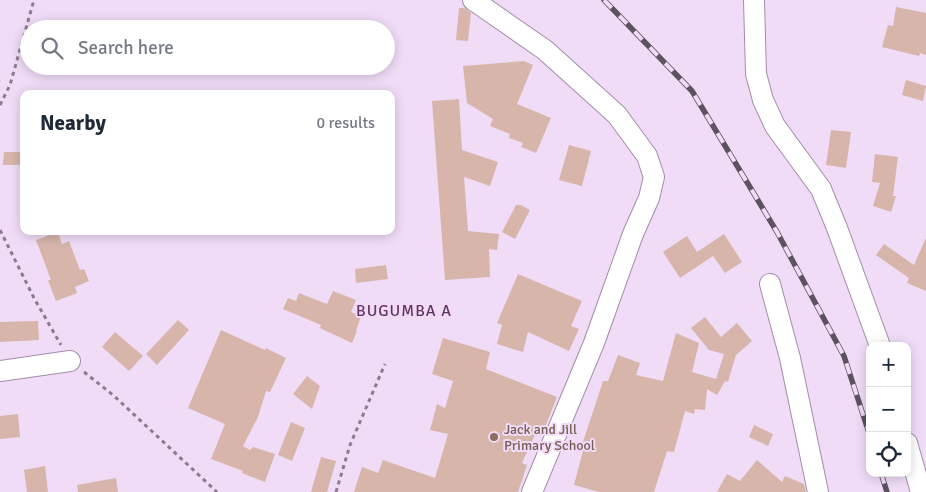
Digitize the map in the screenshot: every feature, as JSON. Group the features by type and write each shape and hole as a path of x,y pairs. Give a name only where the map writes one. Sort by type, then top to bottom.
{"street":[{"path":"473,0 545,50 617,115 647,156 654,177 649,198 633,234 594,343 532,492"},
{"path":"754,0 756,74 763,100 775,126 821,189 879,342"},
{"path":"770,284 790,358 818,492"},
{"path":"0,371 70,361"},
{"path":"911,457 921,492"}],"path":[{"path":"28,20 34,0"},
{"path":"0,105 10,85 20,50"},
{"path":"0,230 34,298 70,361 113,395 216,492"},
{"path":"336,492 350,445 385,364"}],"building":[{"path":"896,7 926,13 926,55 920,53 919,56 882,47 888,25 893,26"},
{"path":"459,8 465,8 471,13 468,41 456,40"},
{"path":"524,61 533,65 517,104 551,118 536,153 521,147 523,143 509,138 510,134 490,126 493,119 467,103 463,66"},
{"path":"906,80 926,86 923,101 902,95"},
{"path":"459,99 462,150 498,162 490,186 464,177 468,231 499,234 497,250 489,249 490,277 445,280 432,101"},
{"path":"831,130 851,132 846,168 826,165"},
{"path":"569,145 591,151 582,186 559,180"},
{"path":"4,152 20,152 20,165 3,165"},
{"path":"875,154 898,157 893,196 896,196 891,212 873,206 880,183 872,182"},
{"path":"516,205 521,205 530,210 515,239 502,232"},
{"path":"724,234 742,262 725,273 713,256 680,278 663,252 687,236 697,252"},
{"path":"50,235 59,235 62,244 69,241 80,270 84,269 89,281 75,287 77,293 56,301 48,280 51,280 36,240"},
{"path":"926,238 926,291 907,283 909,278 876,255 884,244 914,265"},
{"path":"386,265 388,279 356,283 355,269"},
{"path":"518,274 582,301 571,326 579,329 569,351 528,332 523,352 497,344 502,325 497,323"},
{"path":"333,291 356,300 351,312 361,316 352,343 320,328 321,325 283,309 288,298 296,301 299,293 327,304"},
{"path":"705,317 721,337 737,323 752,341 736,355 728,382 725,381 717,395 707,389 705,410 695,409 694,414 685,411 674,452 667,451 654,492 599,492 574,485 585,443 583,442 603,381 608,381 618,355 640,363 636,375 663,381 676,333 699,343 692,372 716,379 724,354 709,350 691,328"},
{"path":"178,320 189,330 157,365 146,354"},
{"path":"38,321 39,340 0,342 0,322"},
{"path":"221,330 286,358 270,392 266,391 258,417 243,446 250,450 253,447 275,454 265,482 211,459 225,424 188,408"},
{"path":"115,332 143,356 129,371 102,347"},
{"path":"443,338 490,352 486,369 557,397 544,430 538,428 522,463 527,465 518,492 354,492 362,467 378,473 383,460 435,478 448,434 430,430 437,404 445,408 453,381 432,374"},
{"path":"307,376 320,386 312,409 293,394"},
{"path":"18,414 20,437 0,439 0,416"},
{"path":"291,422 305,428 292,461 278,455"},
{"path":"754,425 773,434 768,446 749,437"},
{"path":"321,457 336,461 327,492 311,492"},
{"path":"757,460 782,482 785,476 804,484 806,492 717,492 727,474 740,481"},
{"path":"45,466 48,492 27,492 24,470"},
{"path":"116,478 118,492 78,492 77,485"}],"railway":[{"path":"604,0 692,91 777,232 844,356 869,432"},
{"path":"882,477 887,492"}],"place":[{"name":"Jack and Jill Primary School","path":"494,437"}],"district":[{"name":"BUGUMBA A","path":"404,311"}]}
